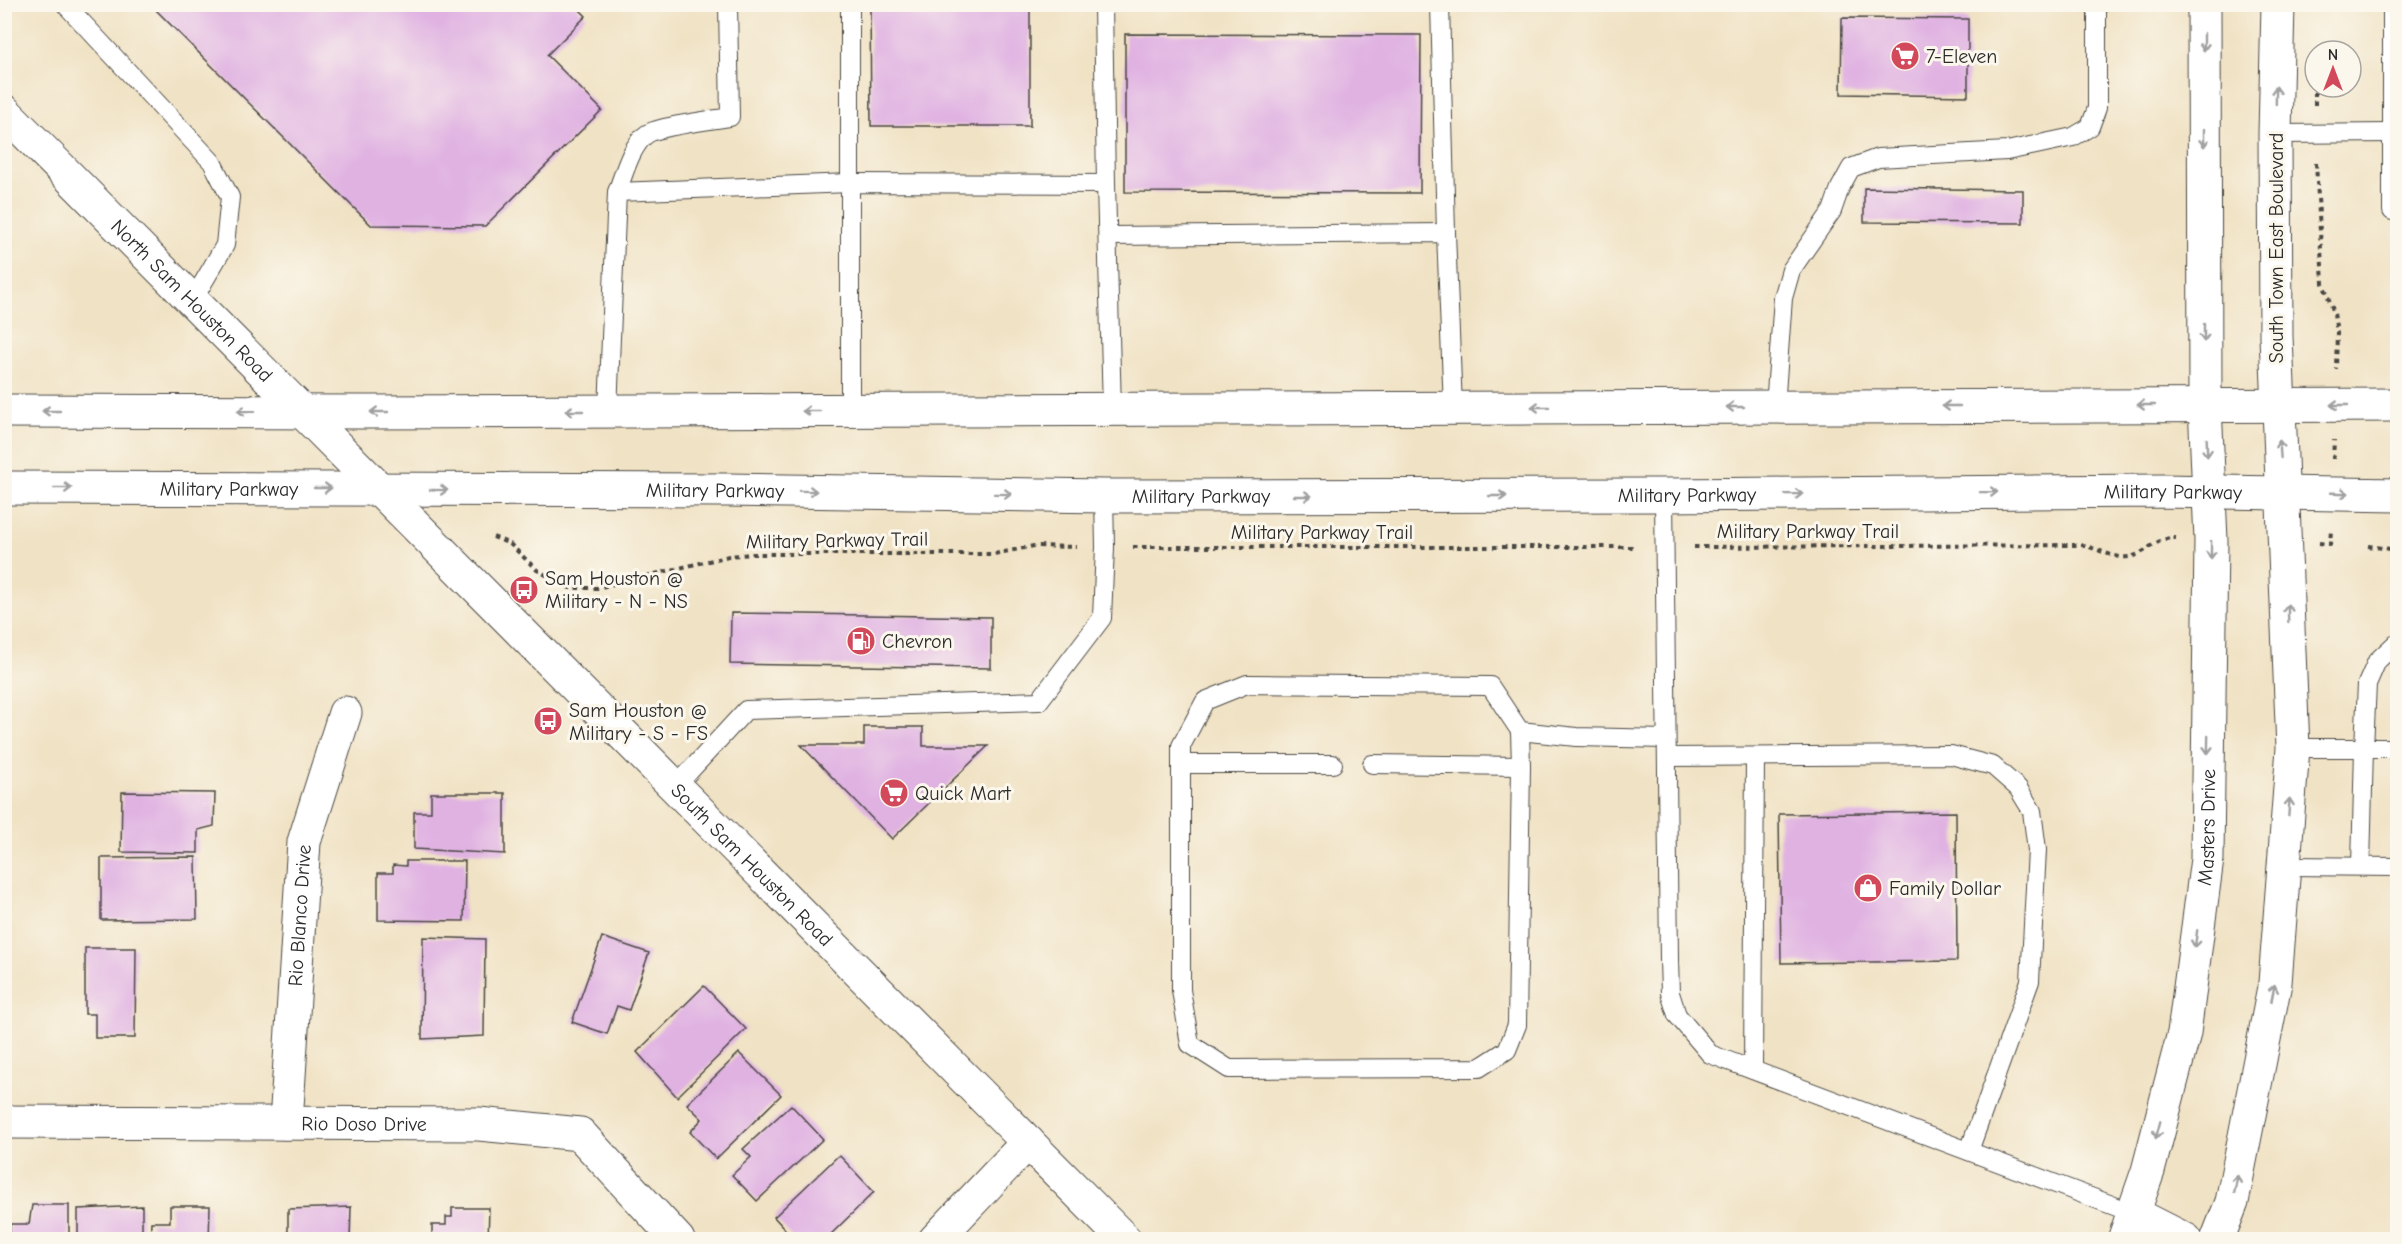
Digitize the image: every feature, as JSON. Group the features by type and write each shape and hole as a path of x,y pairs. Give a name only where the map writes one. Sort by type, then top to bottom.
{"main road":[{"path":"2204,4 2205,405"},
{"name":"South Town East Boulevard","path":"2278,4 2275,134 2278,406 2283,492"},
{"name":"North Sam Houston Road","path":"4,111 380,488"},
{"name":"Masters Drive","path":"2129,1226 2148,1171 2184,1032 2207,859 2211,540 2205,405"},
{"path":"4,411 850,411 2397,405"},
{"name":"Military Parkway","path":"4,488 729,490 1104,496 2283,492 2397,497"},
{"name":"South Sam Houston Road","path":"380,488 1125,1239"},
{"path":"2217,1239 2232,1202 2275,983 2293,748 2283,492"},
{"name":"Rio Blanco Drive","path":"286,1123 304,842 345,714"},
{"name":"Rio Doso Drive","path":"4,1122 479,1124 580,1134 678,1239"},
{"path":"935,1239 1028,1142"},
{"path":"2129,1226 2186,1239"}],"lane":[{"path":"65,4 212,162 230,197 225,245 193,300"},
{"path":"608,411 617,192 631,154 647,134 681,125 730,117 728,4"},
{"path":"850,4 850,411"},
{"path":"1103,4 1112,410"},
{"path":"1440,4 1453,408"},
{"path":"1775,406 1783,298 1791,270 1832,211 1839,188 1851,168 1878,158 2007,151 2073,137 2090,127 2097,108 2097,4"},
{"path":"2392,4 2392,211 2397,211"},
{"path":"2275,134 2392,133"},
{"path":"617,192 850,183 1107,184"},
{"path":"1108,236 1446,233"},
{"path":"1664,495 1670,993 1677,1015 1710,1054 1969,1151 2129,1226"},
{"path":"676,786 746,710 1039,701 1102,618 1105,547 1104,496"},
{"path":"2361,866 2367,684 2377,662 2394,645 2397,645"},
{"path":"1247,684 1490,686 1520,731 1517,1025 1507,1050 1479,1068 1229,1069 1190,1044 1181,990 1181,746 1204,701 1247,684"},
{"path":"1520,731 1755,757 1951,755 1993,766 2019,788 2032,811 2037,850 2030,981 1969,1151"},
{"path":"2293,748 2397,748"},
{"path":"1753,1070 1755,757"},
{"path":"1181,764 1333,764"},
{"path":"1372,764 1521,765"},
{"path":"2285,866 2397,867"}],"path":[{"path":"2315,99 2323,284 2334,313 2337,333"},
{"name":"Military Parkway Trail","path":"493,537 510,544 537,570 570,588 597,588 729,556 752,554 994,554 1034,546 2082,545 2097,548 2116,557 2130,558 2164,537"},
{"path":"2368,546 2397,550"}],"building":[{"path":"150,4 574,4 586,16 547,55 602,110 485,226 371,225"},
{"path":"870,4 1030,4 1030,126 871,126"},
{"name":"7-Eleven","path":"1842,18 1968,19 1968,96 1841,94"},
{"path":"1125,34 1421,35 1420,193 1125,192"},
{"path":"1864,188 2023,190 2023,223 1864,222"},
{"name":"Chevron","path":"731,613 991,617 991,668 730,664"},
{"name":"Quick Mart","path":"864,727 923,727 923,746 988,746 892,839 801,745 864,745"},
{"path":"122,792 215,793 214,826 198,830 198,853 121,852"},
{"path":"431,793 505,793 505,854 414,849 414,812 431,812"},
{"name":"Family Dollar","path":"1956,812 1957,961 1781,963 1779,814"},
{"path":"196,857 197,919 101,920 101,858"},
{"path":"406,861 465,861 464,921 378,920 378,873 393,873 393,865 406,866"},
{"path":"423,937 485,939 484,1036 422,1039"},
{"path":"602,937 649,953 629,1010 617,1006 607,1034 572,1022"},
{"path":"85,948 136,948 135,1038 95,1038 95,1014 85,1014"},
{"path":"704,986 746,1029 677,1097 637,1052"},
{"path":"739,1053 781,1095 716,1159 690,1132 702,1119 687,1104"},
{"path":"791,1105 823,1139 757,1201 732,1175 751,1157 743,1149"},
{"path":"839,1155 874,1192 825,1240 795,1240 774,1217"},
{"path":"32,1205 69,1205 69,1240 10,1240 10,1224 29,1224"},
{"path":"142,1206 142,1240 78,1240 78,1209"},
{"path":"170,1206 210,1206 209,1240 150,1240 151,1222 170,1222"},
{"path":"351,1207 350,1240 288,1240 288,1209"},
{"path":"452,1208 489,1208 488,1240 432,1240 432,1225 446,1225 446,1217 452,1217"}],"place":[{"name":"7-Eleven","path":"1905,56"},
{"name":"Sam Houston @ Military - N - NS","path":"524,590"},
{"name":"Chevron","path":"861,641"},
{"name":"Sam Houston @ Military - S - FS","path":"548,721"},
{"name":"Quick Mart","path":"894,793"},
{"name":"Family Dollar","path":"1868,888"}]}
